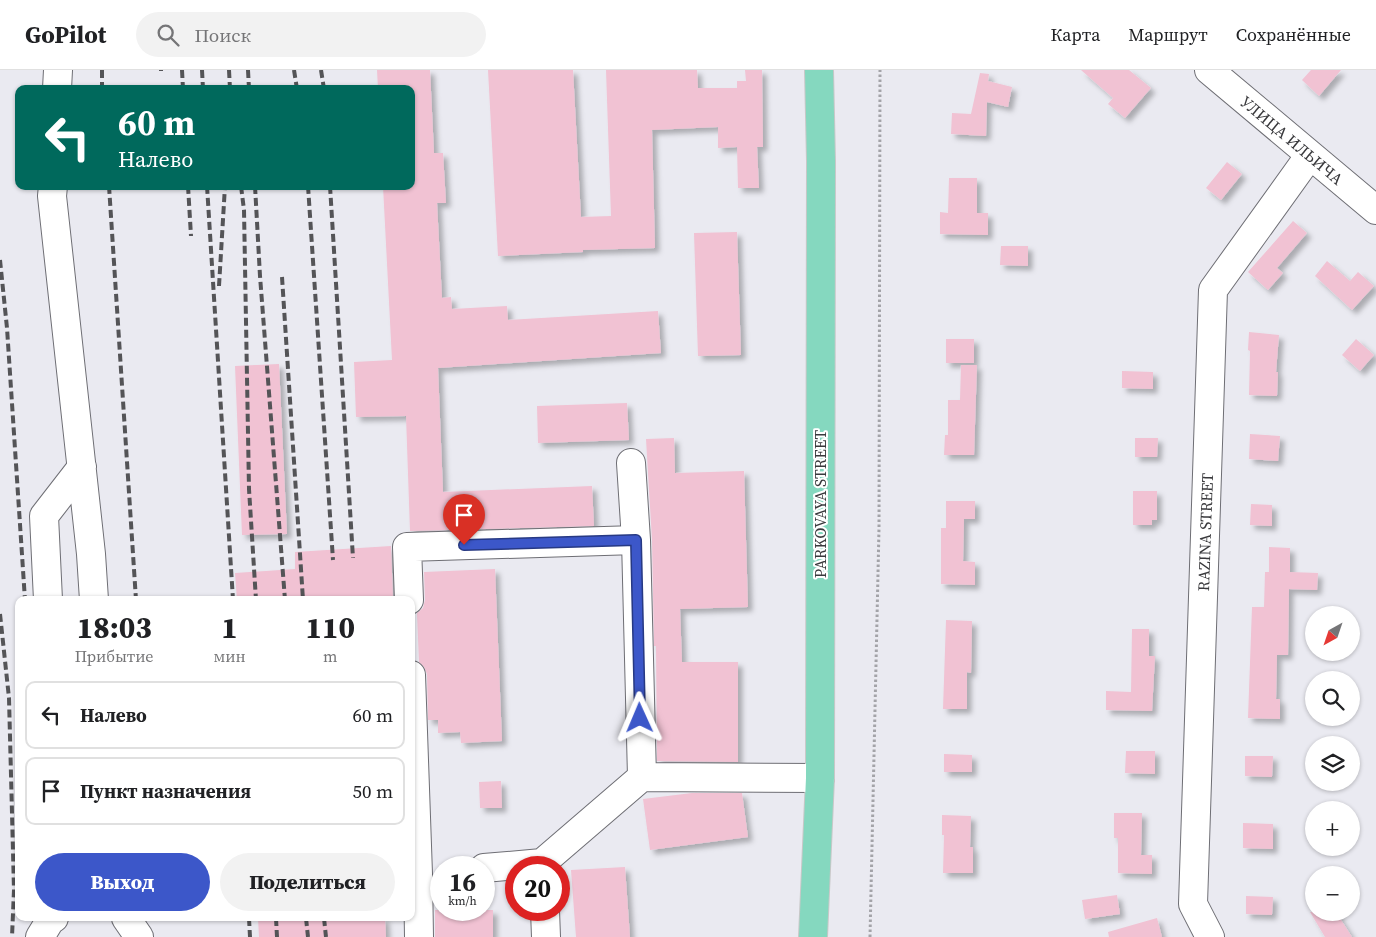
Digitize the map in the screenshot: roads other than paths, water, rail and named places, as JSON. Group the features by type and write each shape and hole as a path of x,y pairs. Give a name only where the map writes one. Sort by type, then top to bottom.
{"main road":[{"name":"PARKOVAYA STREET","path":"813,937 820,778 821,161 819,70"}],"street":[{"path":"57,85 58,70"},
{"name":"УЛИЦА ИЛЬИЧА","path":"1209,70 1376,210"},
{"name":"RAZINA STREET","path":"1210,937 1193,904 1213,290 1310,155"},
{"path":"53,190 94,596"},
{"path":"631,463 636,540 642,777"},
{"path":"48,596 44,516 82,467"},
{"path":"408,596 407,547 636,540"},
{"path":"415,717 430,873 419,937"},
{"path":"553,856 642,777 820,778"},
{"path":"128,921 139,937"},
{"path":"545,921 546,937"}],"railway":[{"path":"102,70 102,85"},
{"path":"182,70 183,85"},
{"path":"202,70 203,85"},
{"path":"229,70 230,85"},
{"path":"248,70 249,85"},
{"path":"294,70 296,85"},
{"path":"321,70 323,85"},
{"path":"109,190 136,596"},
{"path":"188,190 191,236"},
{"path":"207,190 233,596"},
{"path":"219,286 225,190"},
{"path":"242,190 244,210 249,489 256,596"},
{"path":"255,190 285,596"},
{"path":"308,190 333,560"},
{"path":"330,190 353,558"},
{"path":"0,260 7,328 25,596"},
{"path":"282,277 303,596"},
{"path":"0,614 9,698 14,890 12,937"},
{"path":"249,921 250,937"},
{"path":"276,921 277,937"},
{"path":"306,921 308,937"},
{"path":"324,921 326,937"}]}
